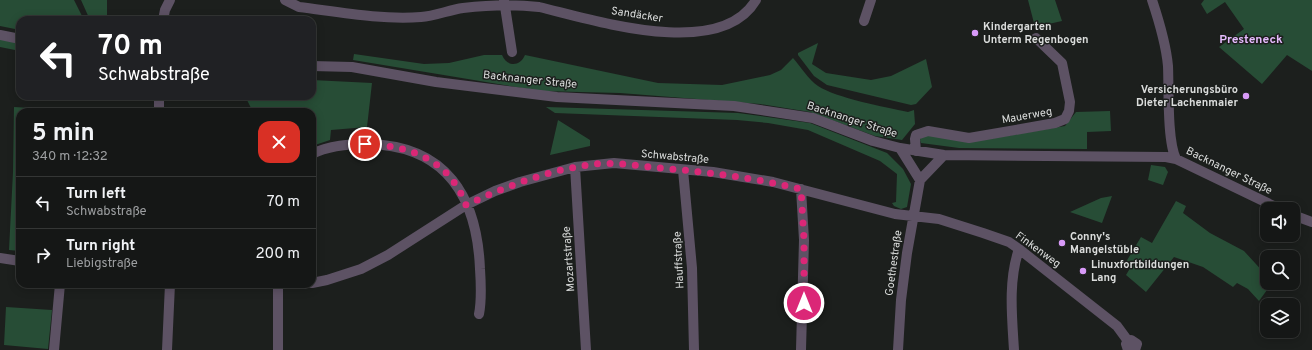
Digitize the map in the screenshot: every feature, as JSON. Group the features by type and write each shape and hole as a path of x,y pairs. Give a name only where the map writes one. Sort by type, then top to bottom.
{"street":[{"path":"164,16 170,0"},
{"name":"Sandäcker","path":"285,0 299,7 403,18 423,17 462,8 504,2 539,8 644,31 673,32 713,30 736,21 756,0"},
{"path":"864,21 871,0"},
{"path":"1152,0 1166,51 1171,139 1173,153 1176,159"},
{"path":"504,2 512,52"},
{"path":"0,35 16,38"},
{"name":"Mauerweg","path":"916,151 916,135 924,132 969,138 1055,123 1065,119 1069,112 1070,102 1062,63 1036,38"},
{"name":"Backnanger Straße","path":"316,66 352,67 436,82 557,97 759,109 812,118 873,141 900,148 944,155 1166,157 1176,159 1265,202"},
{"path":"316,153 340,145 384,145 403,148 431,160 446,172 460,190 475,232 480,256 481,304 478,314"},
{"path":"900,148 920,180 944,155"},
{"name":"Schwabstraße","path":"316,282 338,277 361,269 388,255 466,205 520,182 575,167 614,163 719,173 801,189 895,214 913,217"},
{"name":"Mozartstraße","path":"575,167 586,350"},
{"name":"Hauffstraße","path":"683,170 692,262 694,350"},
{"name":"Goethestraße","path":"898,350 901,300 920,180"},
{"path":"801,189 804,240 801,350"},
{"name":"Finkenweg","path":"913,217 922,216 939,219 1009,242 1117,326 1128,346"},
{"path":"1300,218 1312,222"},
{"path":"1014,350 1012,297 1014,264 1019,249"},
{"path":"0,258 16,260"},
{"path":"54,350 60,288"},
{"path":"166,350 170,288"},
{"path":"278,288 278,350"},
{"name":"Finkenweg","path":"1128,346 1131,340 1136,342 1137,347 1135,350"}],"green space":[{"path":"0,0 74,0 82,16 16,16 16,29 0,26"},
{"path":"81,0 107,0 107,16 88,16"},
{"path":"1028,0 1055,0 1062,21 1035,27"},
{"path":"1204,0 1312,0 1312,71 1287,55 1262,84 1219,47 1244,29 1225,2 1207,14 1201,4"},
{"path":"0,38 16,41 16,50 0,47"},
{"path":"818,43 812,64 826,73 871,80 891,76 926,59 932,87 916,104 911,105 827,85 814,76 798,55 798,53"},
{"path":"354,54 424,64 449,63 484,55 502,55 507,62 514,64 520,62 525,55 658,83 722,85 770,75 781,70 793,58 818,86 836,94 861,102 908,112 914,110 915,124 902,140 875,136 810,112 760,104 620,93 540,91 353,60"},
{"path":"316,80 372,83 367,127 331,130 330,140 316,145 316,108 251,108 247,100 316,100"},
{"path":"14,107 31,108 16,108 16,251 9,250 13,172"},
{"path":"546,107 738,113 810,123 887,153 903,169 911,184 907,207 901,209 894,206 892,203 896,202 897,174 880,161 808,130 768,123 737,120 555,113"},
{"path":"1110,111 1111,131 1087,132 1087,149 959,148 921,143 920,140 921,137 927,135 970,142 1065,126 1076,112"},
{"path":"558,120 590,140 590,146 550,155"},
{"path":"1151,165 1165,167 1168,172 1163,185 1148,180"},
{"path":"1112,196 1102,223 1070,212 1101,198"},
{"path":"1176,201 1186,206 1183,213 1210,233 1244,251 1260,268 1260,290 1267,290 1259,301 1248,289 1237,283 1233,287 1203,267 1174,257 1146,292 1126,275 1132,265 1126,262 1141,237 1152,243"},
{"path":"6,307 52,310 48,349 4,345"}],"place":[{"name":"Kindergarten Unterm Regenbogen","path":"975,33"},
{"name":"Versicherungsbüro Dieter Lachenmaier","path":"1246,96"},
{"name":"Conny's Mangelstüble","path":"1062,243"},
{"name":"Linuxfortbildungen Lang","path":"1083,271"}],"district":[{"name":"Presteneck","path":"1251,40"}],"route":[{"path":"365,144 403,148 431,160 446,172 460,190 466,205 495,191 549,173 575,167 614,163 713,172 773,182 801,189 804,240 804,303"}]}
